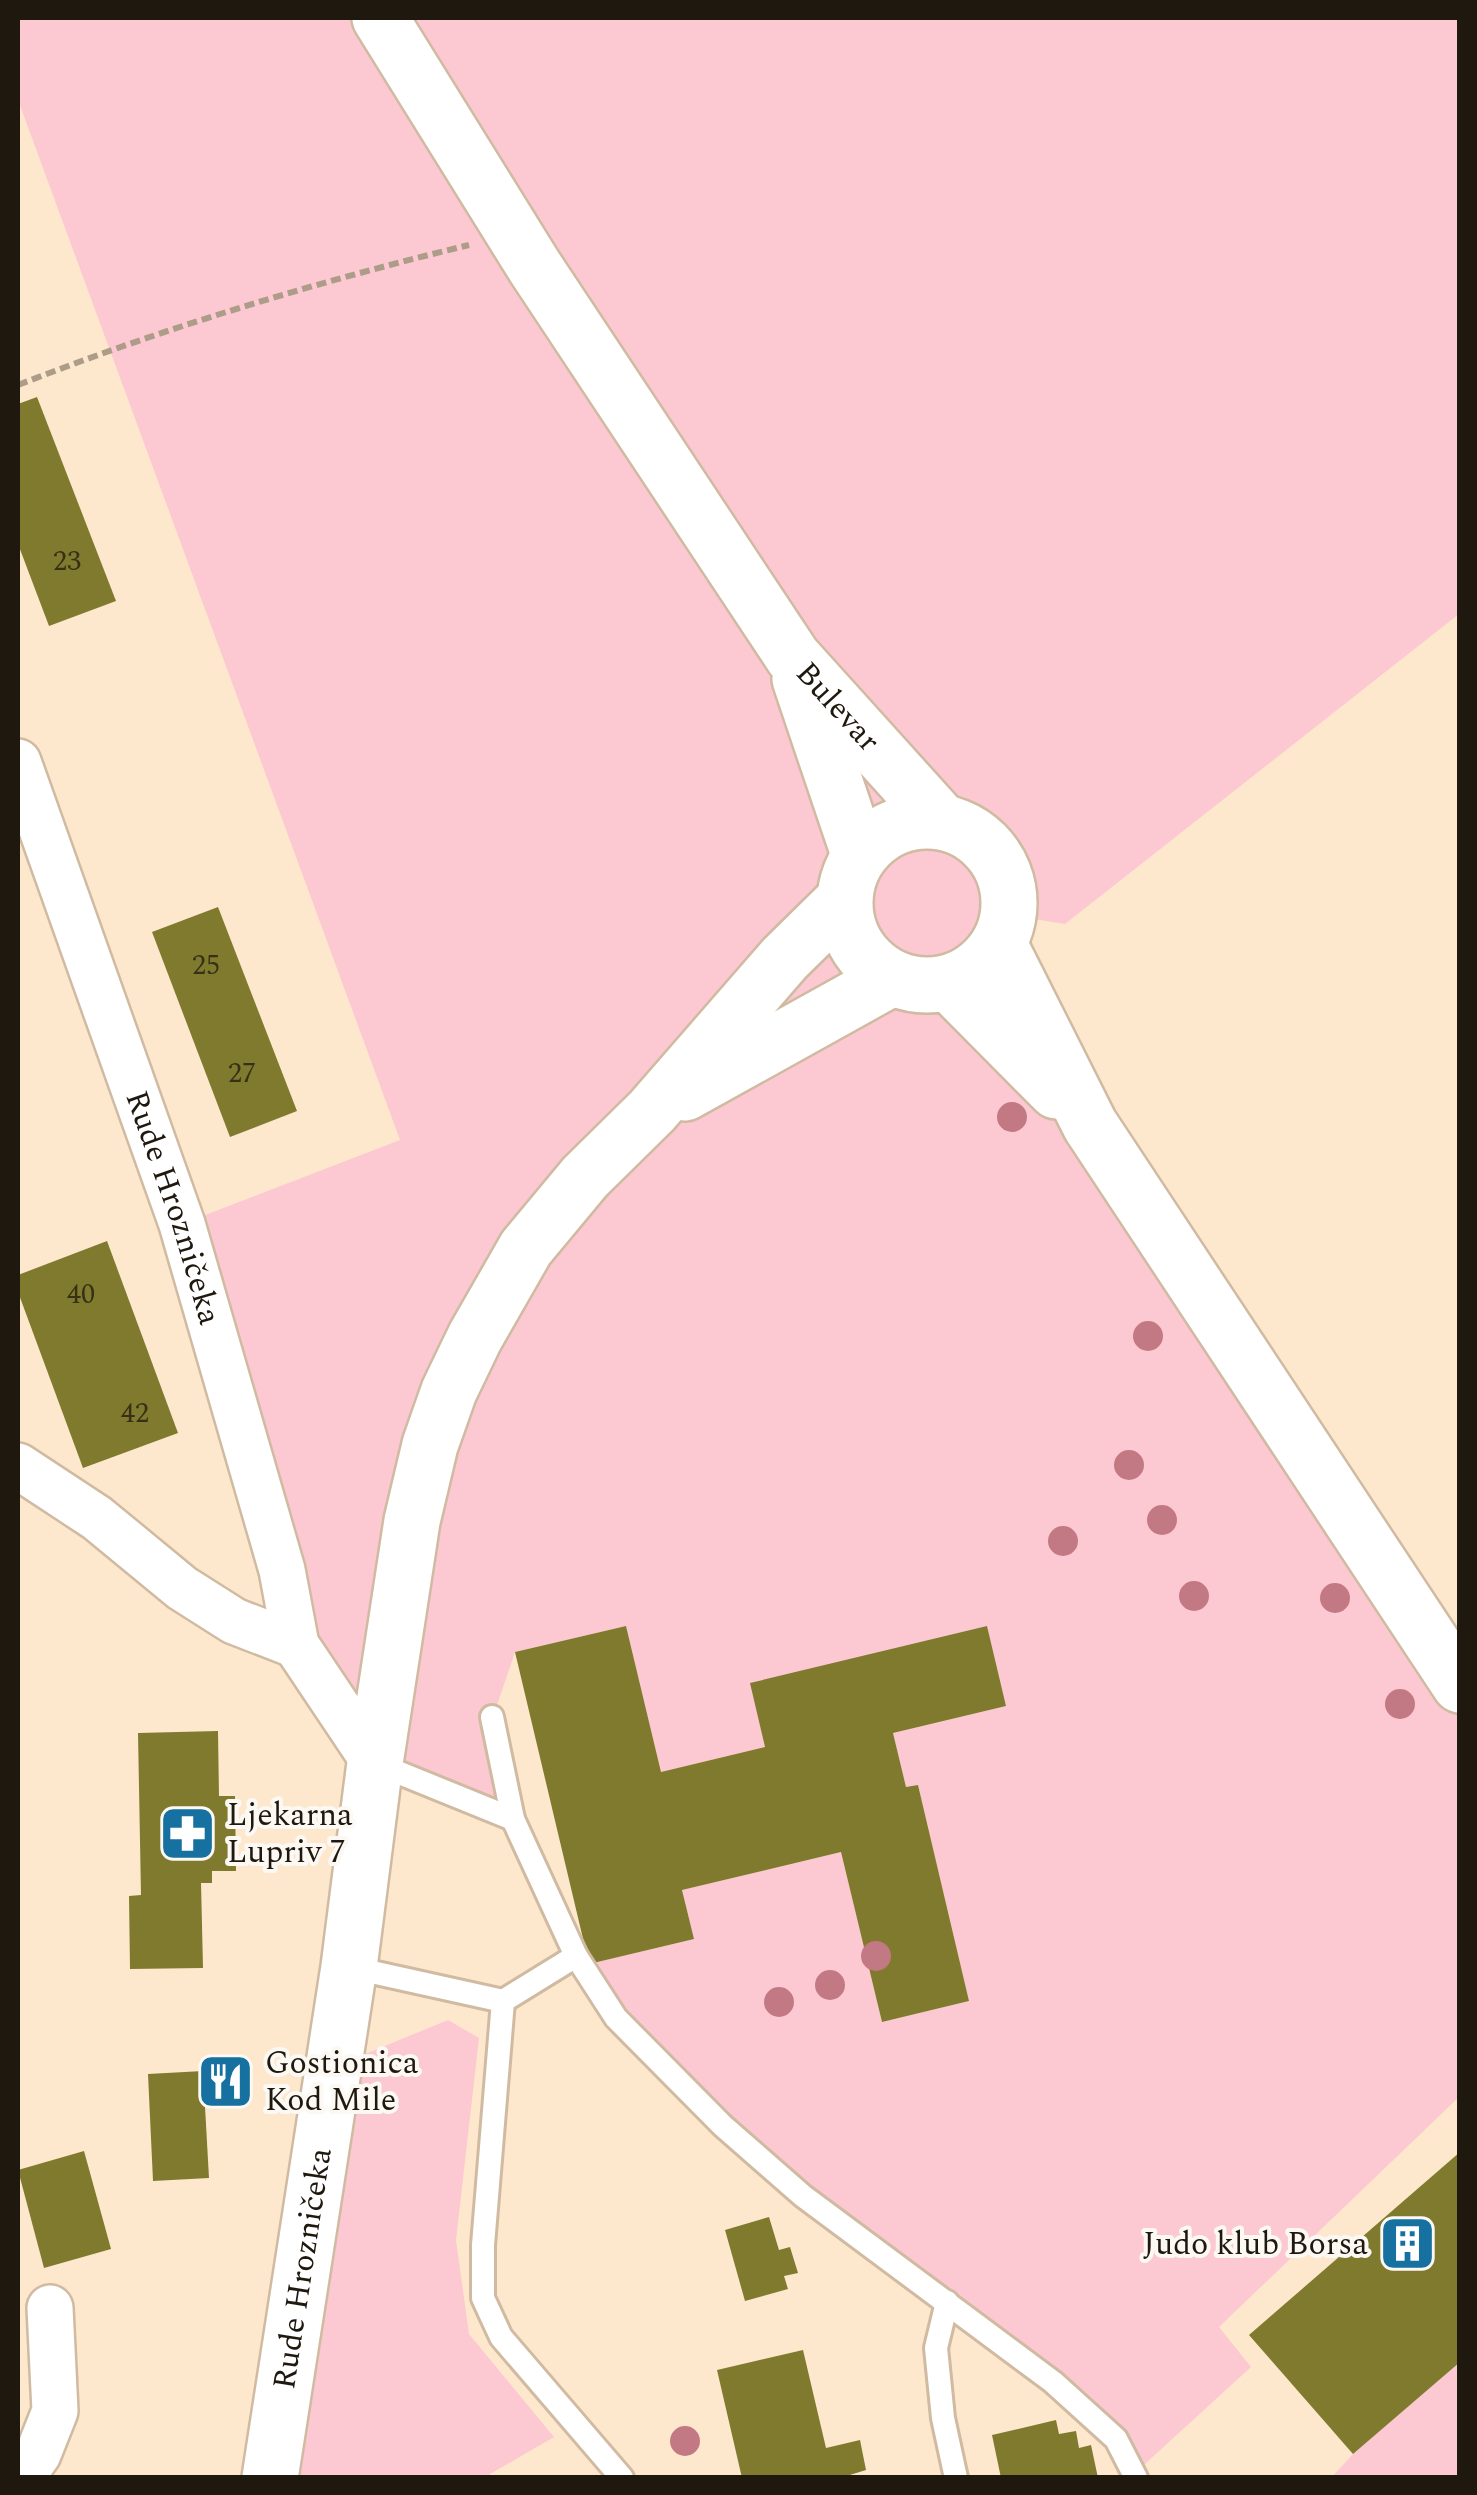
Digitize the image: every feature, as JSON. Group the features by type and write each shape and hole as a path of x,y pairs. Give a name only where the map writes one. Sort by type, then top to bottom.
{"main road":[{"path":"380,18 514,234 793,657"},
{"name":"Bulevar","path":"793,657 941,820"},
{"name":"Bulevar","path":"793,657 852,877"},
{"path":"941,820 971,832 994,853 1008,882 1010,914 999,944 978,968 949,983 914,985 892,978 866,960 849,932 852,877 881,833 910,821 941,820"},
{"name":"Rude Hrozničeka","path":"270,2478 349,1967 412,1521 430,1445 475,1338 526,1248 585,1177 652,1111 852,877"},
{"path":"999,944 1090,1125 1460,1685"},
{"name":"Rude Hrozničeka","path":"652,1111 892,978"},
{"path":"949,983 1090,1125"}],"street":[{"name":"Rude Hrozničeka","path":"19,774 182,1224 282,1570 296,1645 375,1764"},
{"path":"18,1466 97,1518 182,1588 234,1621 296,1645"},
{"path":"22,2478 38,2454 55,2411 50,2308"}],"lane":[{"path":"492,1716 513,1820 576,1956 616,2018 723,2126 803,2196 1053,2382 1116,2440 1136,2478"},
{"path":"375,1764 513,1820"},
{"path":"349,1967 503,2001 576,1956"},
{"path":"503,2001 483,2245 483,2298 501,2337 622,2478"},
{"path":"947,2302 936,2348 943,2418 956,2478"}],"path":[{"path":"18,386 109,350 363,271 514,234"}],"shaded area":[{"path":"18,18 1459,18 1459,614 1065,924 1010,915 999,944 1459,1685 1459,2097 1219,2327 1251,2367 1134,2474 1116,2439 665,2066 589,1964 694,1939 682,1890 841,1852 882,2022 969,2001 918,1785 906,1787 893,1733 1006,1706 987,1627 751,1683 765,1747 661,1772 626,1626 515,1652 493,1717 513,1819 375,1763 296,1645 182,1224 400,1140 18,100"},
{"path":"448,2020 479,2038 456,2240 469,2334 554,2437 485,2477 297,2478 358,2057"},
{"path":"1459,2362 1459,2477 1331,2478 1353,2454"}],"building":[{"path":"37,397 116,601 49,626 18,544 18,404"},
{"path":"218,907 297,1111 230,1137 152,932"},
{"path":"107,1241 178,1433 83,1468 18,1292 18,1275"},
{"path":"626,1626 661,1772 765,1747 750,1683 987,1626 1006,1706 893,1733 906,1787 918,1785 969,2001 882,2022 841,1852 682,1890 694,1939 589,1964 515,1652"},
{"name":"Ljekarna Lupriv 7","path":"218,1731 219,1796 235,1796 236,1871 212,1871 212,1883 201,1883 203,1968 130,1969 129,1896 141,1895 138,1733"},
{"path":"203,2071 209,2178 153,2181 148,2074"},
{"path":"84,2151 111,2249 44,2268 18,2170"},
{"name":"Judo klub Borsa","path":"1460,2152 1460,2362 1353,2454 1249,2335"},
{"path":"769,2217 779,2250 790,2247 798,2273 784,2276 788,2289 745,2301 725,2230"},
{"path":"803,2350 826,2448 860,2440 866,2470 840,2478 742,2478 717,2370"},
{"path":"1056,2420 1059,2434 1076,2431 1079,2448 1091,2445 1098,2478 1001,2478 992,2435"}],"place":[{"name":"Ljekarna Lupriv 7","path":"188,1833"},
{"name":"Gostionica Kod Mile","path":"226,2081"},
{"name":"Judo klub Borsa","path":"1407,2244"}]}
